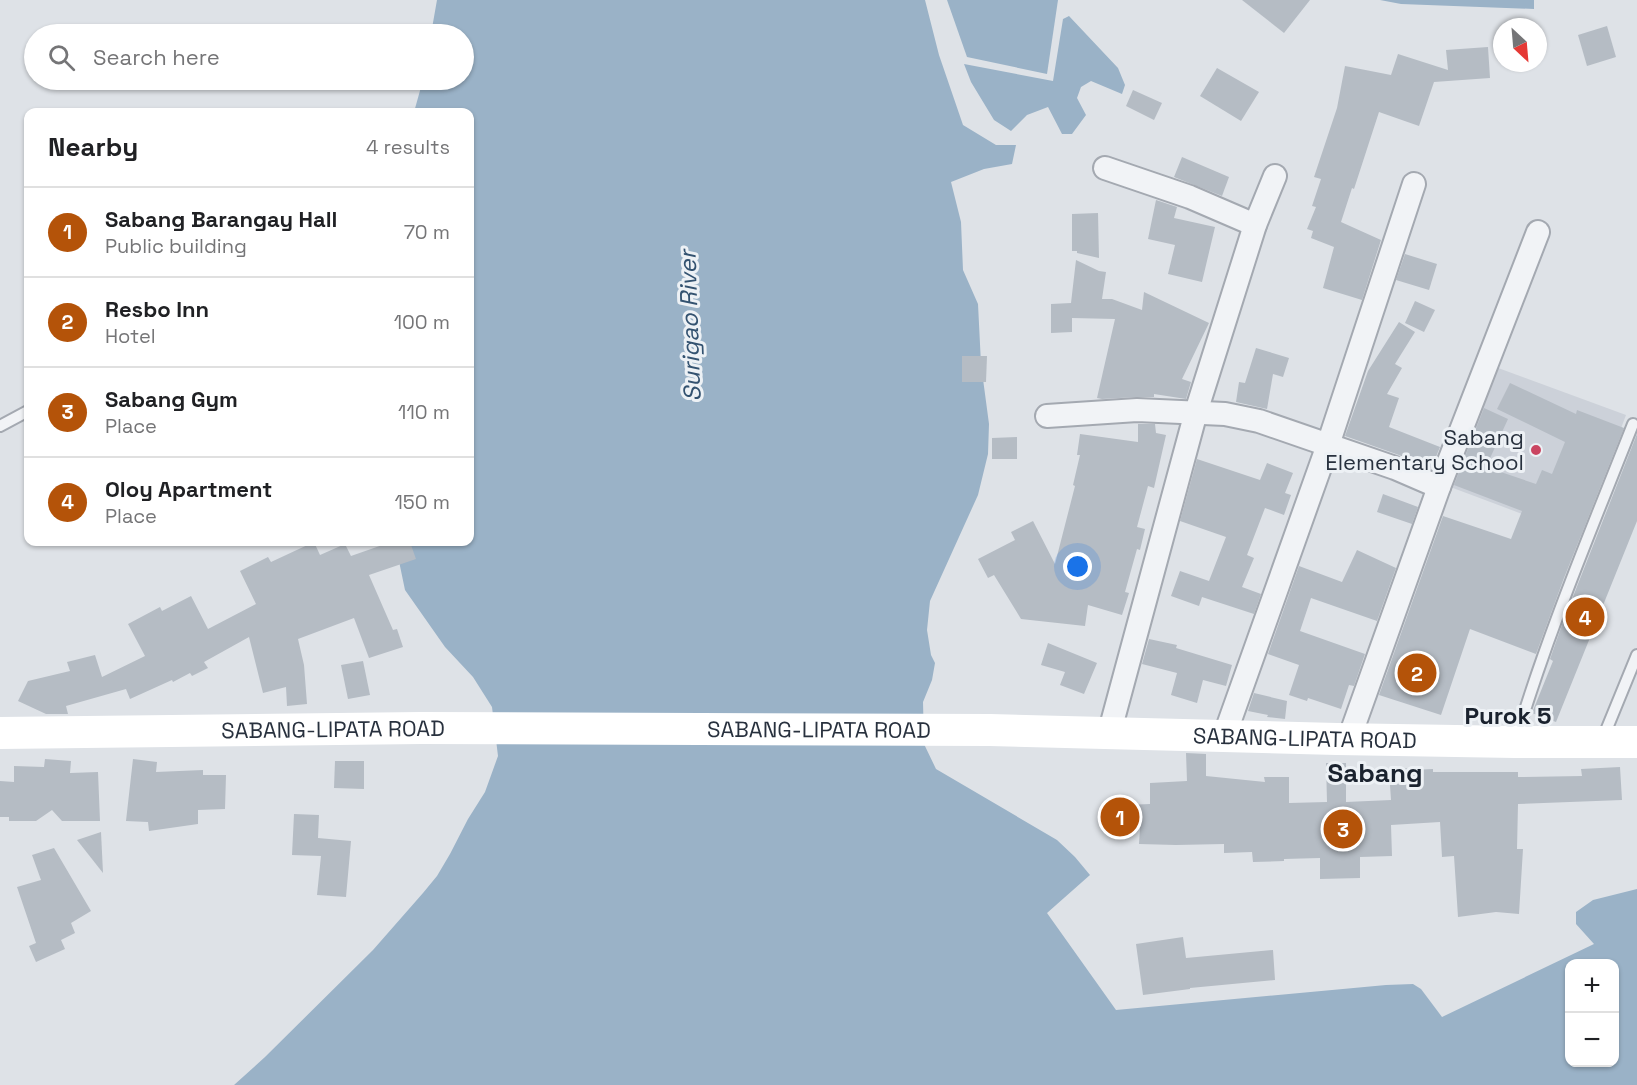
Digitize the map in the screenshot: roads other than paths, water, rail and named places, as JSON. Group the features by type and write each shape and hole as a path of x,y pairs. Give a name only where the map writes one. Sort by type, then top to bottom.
{"main road":[{"name":"SABANG-LIPATA ROAD","path":"0,733 421,728 990,730 1224,737 1637,742"}],"street":[{"path":"1105,168 1190,197 1255,225"},
{"path":"1109,734 1196,412 1255,225 1275,176"},
{"path":"1224,737 1328,445 1414,184"},
{"path":"1349,739 1439,487 1538,232"},
{"path":"1047,416 1137,410 1225,414 1259,420 1395,468 1439,487"}],"lane":[{"path":"0,426 24,413"},
{"path":"1515,742 1559,613 1633,424"},
{"path":"1602,742 1637,655"}],"water":[{"name":"Surigao River","path":"437,0 925,0 939,55 963,125 996,145 1016,145 1012,164 984,169 951,182 961,222 963,270 978,304 981,364 989,424 988,454 978,495 930,601 927,630 931,655 935,663 932,680 923,702 924,744 936,769 1057,840 1090,875 1047,913 1116,1010 1413,984 1421,989 1442,1017 1594,944 1576,924 1576,912 1593,900 1637,889 1637,1085 234,1085 373,950 437,876 485,792 498,756 492,707 473,677 445,647 405,590 396,546 474,546 474,108 415,108 420,90 474,90 474,24 433,24"},
{"path":"947,0 1058,0 1047,74 967,57"},
{"path":"1380,0 1534,0 1534,9 1401,4"},
{"path":"1069,16 1118,68 1125,85 1122,94 1091,81 1081,87 1077,98 1086,115 1072,134 1062,134 1048,107 1027,115 1011,131 994,120 971,82 964,64 1053,81 1063,19"}],"place":[{"name":"Sabang Elementary School","path":"1536,450"},
{"name":"Oloy Apartment","path":"1585,617"},
{"name":"Resbo Inn","path":"1417,673"},
{"name":"Sabang Barangay Hall","path":"1120,817"},
{"name":"Sabang Gym","path":"1343,829"}],"district":[{"name":"Purok 5","path":"1508,716"},
{"name":"Sabang","path":"1375,773"}]}
